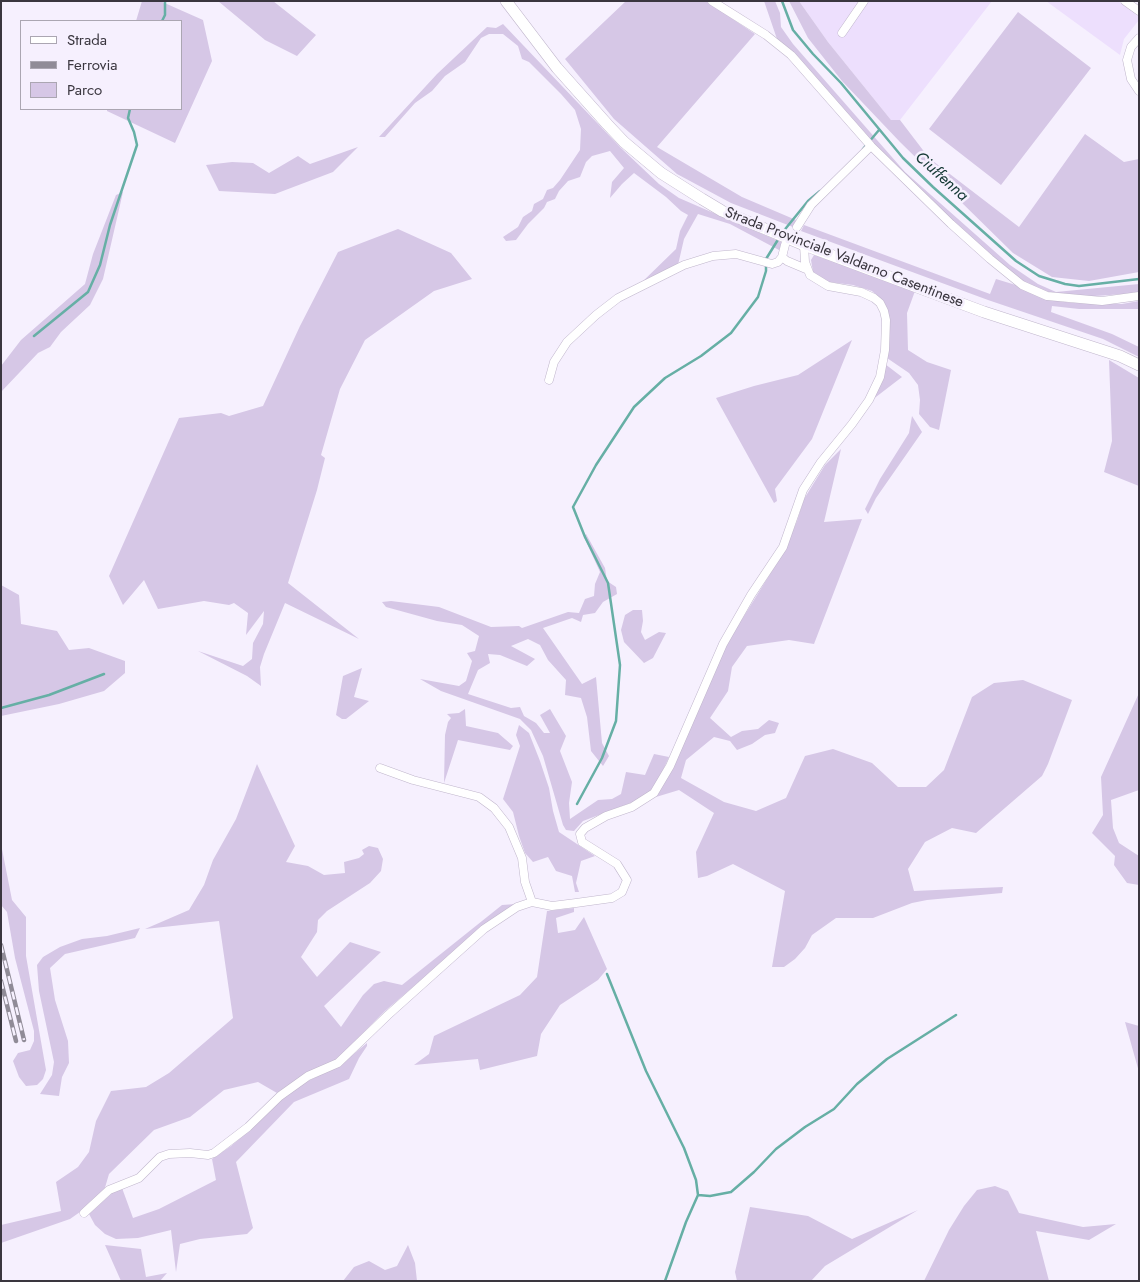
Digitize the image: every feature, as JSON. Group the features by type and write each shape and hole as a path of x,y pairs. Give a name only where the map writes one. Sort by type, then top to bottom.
{"main road":[{"name":"Strada Provinciale Valdarno Casentinese","path":"506,1 547,55 590,106 624,142 661,173 722,211 804,245 984,312 1120,356 1139,365"}],"street":[{"path":"712,1 766,35 791,55 871,146 977,248 1022,285 1047,296 1102,301 1139,296"},
{"path":"842,33 864,1"},
{"path":"1125,1 1139,11"},
{"path":"1139,38 1131,47 1127,60 1130,79 1139,91"},
{"path":"797,227 811,205 871,146"},
{"path":"549,380 554,362 567,342 618,298 684,265 713,256 736,254 772,264 778,262 782,257 785,245"},
{"path":"84,1213 109,1190 139,1178 160,1157 169,1154 190,1153 208,1155 214,1153 248,1127 280,1096 308,1076 338,1063 388,1015 484,929 517,907 532,902 552,906 612,898 622,892 626,880 617,864 582,842 580,834 585,828 606,816 632,807 654,793 670,766 724,641 751,595 783,547 803,490 821,462 869,400 880,377 885,350 886,320 880,303 861,292 828,286 810,275 806,269 804,245"},
{"path":"782,257 806,269"},
{"path":"380,768 413,780 479,797 494,808 509,827 522,858 525,882 532,902"}],"shaded area":[{"path":"799,1 992,1 900,120 891,120 828,42"},
{"path":"1046,1 1118,1 1139,17 1139,20 1124,39 1120,55"}],"green space":[{"path":"142,1 160,1 203,20 212,61 175,143 107,111 182,110 182,20 136,20"},
{"path":"218,1 273,1 316,35 297,56 265,40"},
{"path":"626,1 706,1 755,34 657,147 742,197 796,220 793,227 731,203 677,174 614,119 565,59"},
{"path":"764,1 775,1 780,13 781,27 793,44 905,172 1010,265 1038,284 1056,292 1139,284 1139,292 1081,297 1049,294 1023,282 976,244 903,175 777,39"},
{"path":"789,1 799,1 828,42 891,120 900,120 929,158 1019,227 1085,134 1124,162 1139,159 1139,272 1089,281 1052,277 1013,253 900,142 842,81 808,38"},
{"path":"1018,12 1091,68 1001,185 929,129"},
{"path":"503,24 621,148 659,184 679,198 783,243 779,250 730,224 698,214 684,239 678,265 639,285 676,249 680,231 688,215 634,173 610,198 612,182 624,168 610,151 592,156 586,162 580,177 568,181 555,199 547,202 516,240 506,241 503,237 518,227 523,217 532,211 534,204 543,199 547,190 553,188 560,180 580,150 581,129 575,110 529,62 522,59 518,46 503,34 489,34 481,38 465,62 445,76 432,91 415,103 385,137 379,137 437,74 487,27 496,28"},
{"path":"358,147 333,172 275,194 219,191 206,165 232,162 253,163 269,173 298,156 310,164"},
{"path":"123,192 103,279 90,305 61,332 50,347 38,353 1,392 1,366 21,340 85,284 93,254 116,195"},
{"path":"804,225 990,294 996,279 1019,286 1044,299 1073,303 1122,304 1139,301 1139,309 1079,309 1052,306 1051,312 1112,334 1139,347 1139,357 1103,339 988,300 801,231"},
{"path":"398,229 451,253 472,279 434,291 365,340 340,389 321,455 325,458 317,490 288,583 359,639 285,603 260,667 261,686 247,676 198,651 243,666 252,659 253,643 263,624 264,611 246,635 248,613 234,603 229,605 204,601 158,609 144,580 123,605 109,576 179,418 221,413 229,416 263,406 300,326 338,252"},
{"path":"814,255 915,291 907,313 908,350 927,362 951,370 939,430 930,427 919,414 918,385 909,373 887,358 883,302 872,291 853,285 829,282 817,277 813,272 811,260"},
{"path":"852,340 812,439 775,489 777,501 774,503 716,398 798,375"},
{"path":"1109,360 1139,378 1139,486 1104,472 1112,441"},
{"path":"885,364 902,377 872,400"},
{"path":"912,416 922,432 876,498 868,514 865,509 880,479 909,433"},
{"path":"841,449 824,522 862,519 814,644 789,640 747,646 732,667 728,691 710,718 731,737 742,731 758,729 769,720 779,723 775,733 765,735 752,744 737,750 730,741 714,737 686,760 681,778 724,802 756,811 786,798 805,756 833,749 872,763 898,787 926,787 944,770 972,697 994,683 1023,680 1072,700 1042,776 976,833 952,828 925,842 908,869 914,891 1003,887 1002,893 927,900 912,903 873,918 836,918 812,935 805,948 795,959 784,967 772,967 785,891 733,864 698,878 696,852 714,813 679,790 656,797 673,766 726,645 785,550 804,499 825,465"},
{"path":"586,534 605,568 607,581 616,587 617,594 603,602 595,613 583,615 581,622 572,618 543,628 582,684 596,677 602,743 609,756 603,766 591,751 587,717 581,698 565,695 566,680 548,660 540,645 528,639 511,646 535,659 527,666 500,655 488,654 490,663 478,670 468,694 511,708 520,707 524,716 536,723 544,733 550,733 540,715 550,709 566,736 560,751 572,782 569,803 570,819 598,800 612,799 621,794 626,772 645,775 654,754 669,757 653,792 633,802 583,821 574,831 566,830 563,825 543,756 531,730 520,719 441,691 420,679 459,686 466,681 472,661 467,653 475,651 479,636 462,625 437,621 386,607 382,602 391,601 439,607 491,627 519,626 522,628 568,612 579,613 585,599 594,596 595,584 600,572 584,537"},
{"path":"1,585 19,595 21,624 57,631 69,650 89,648 125,661 125,673 104,691 59,704 1,716"},
{"path":"633,610 642,610 641,632 645,640 659,632 666,633 653,658 644,663 624,642 621,630 625,615"},
{"path":"362,668 354,697 369,701 346,719 342,719 336,715 343,676"},
{"path":"1139,693 1139,790 1111,800 1113,828 1119,843 1139,856 1139,885 1127,883 1114,865 1115,856 1092,833 1103,815 1101,777"},
{"path":"465,709 466,726 498,733 513,746 510,750 458,740 444,783 445,735 451,718 447,714 459,713"},
{"path":"519,725 529,733 540,761 549,788 559,832 595,856 581,861 576,883 579,892 575,892 572,876 556,871 548,857 533,862 525,853 513,812 503,799 520,746 516,735"},
{"path":"257,764 295,846 286,862 308,866 324,875 345,873 344,862 359,858 364,854 362,850 369,846 378,848 383,859 381,871 370,883 327,911 318,920 317,932 301,957 317,977 350,942 381,952 324,1006 341,1027 363,995 374,984 384,981 402,985 502,905 516,904 448,957 385,1011 336,1060 306,1073 277,1093 258,1082 224,1090 190,1117 154,1130 109,1174 104,1191 70,1219 1,1243 1,1225 61,1211 56,1182 78,1167 89,1152 96,1121 111,1091 146,1087 169,1073 233,1018 219,921 145,929 189,910 204,885 213,860 236,819"},
{"path":"1,844 12,900 26,917 26,956 46,1070 43,1079 37,1085 26,1086 19,1077 13,1061 18,1053 30,1050 34,1041 34,1031 15,958 7,912 1,905"},
{"path":"574,908 574,912 556,918 558,933 575,930 584,917 607,969 598,980 560,1005 541,1034 537,1056 480,1070 478,1059 414,1065 429,1054 434,1036 520,995 537,977 547,911"},
{"path":"140,928 135,938 65,954 50,968 55,1000 68,1041 69,1063 62,1077 59,1096 40,1094 52,1075 54,1062 39,991 37,965 43,957 60,947 82,939 107,936"},
{"path":"1125,1022 1139,1026 1139,1072"},
{"path":"367,1043 349,1079 294,1102 236,1162 253,1228 247,1234 200,1239 180,1244 176,1272 171,1230 138,1238 116,1239 105,1234 95,1225 89,1214 112,1193 122,1188 133,1218 159,1209 216,1180 212,1159 252,1128 281,1098 306,1082 339,1066"},
{"path":"995,1186 1008,1191 1019,1213 1083,1227 1116,1224 1089,1240 1036,1231 1049,1281 924,1281 949,1230 964,1206 977,1190"},
{"path":"750,1207 808,1216 852,1239 918,1210 825,1266 811,1281 737,1281 735,1272"},
{"path":"105,1245 141,1249 146,1277 167,1273 160,1281 121,1281"},
{"path":"408,1245 415,1263 417,1281 343,1281 354,1267 369,1261 385,1270 397,1266"}],"waterway":[{"path":"162,20 165,15 165,1"},
{"name":"Ciuffenna","path":"782,1 793,30 841,83 903,158 1016,261 1039,276 1065,284 1079,286 1139,279"},
{"path":"34,336 88,292 100,265 110,225 137,145 128,118 130,110"},
{"path":"863,149 879,130"},
{"path":"782,233 808,201 820,191"},
{"path":"577,804 602,758 616,721 620,665 608,583 585,537 573,507 596,465 634,407 665,378 701,356 731,333 758,297 766,271 766,259 779,238"},
{"path":"1,708 49,695 104,674"},
{"path":"607,974 646,1071 684,1148 696,1180 698,1195 686,1222 665,1281"},
{"path":"698,1195 710,1196 731,1192 776,1149 805,1127 834,1109 857,1084 887,1059 956,1015"}],"railway":[{"path":"1,945 24,1040"},
{"path":"1,981 16,1041"}]}
